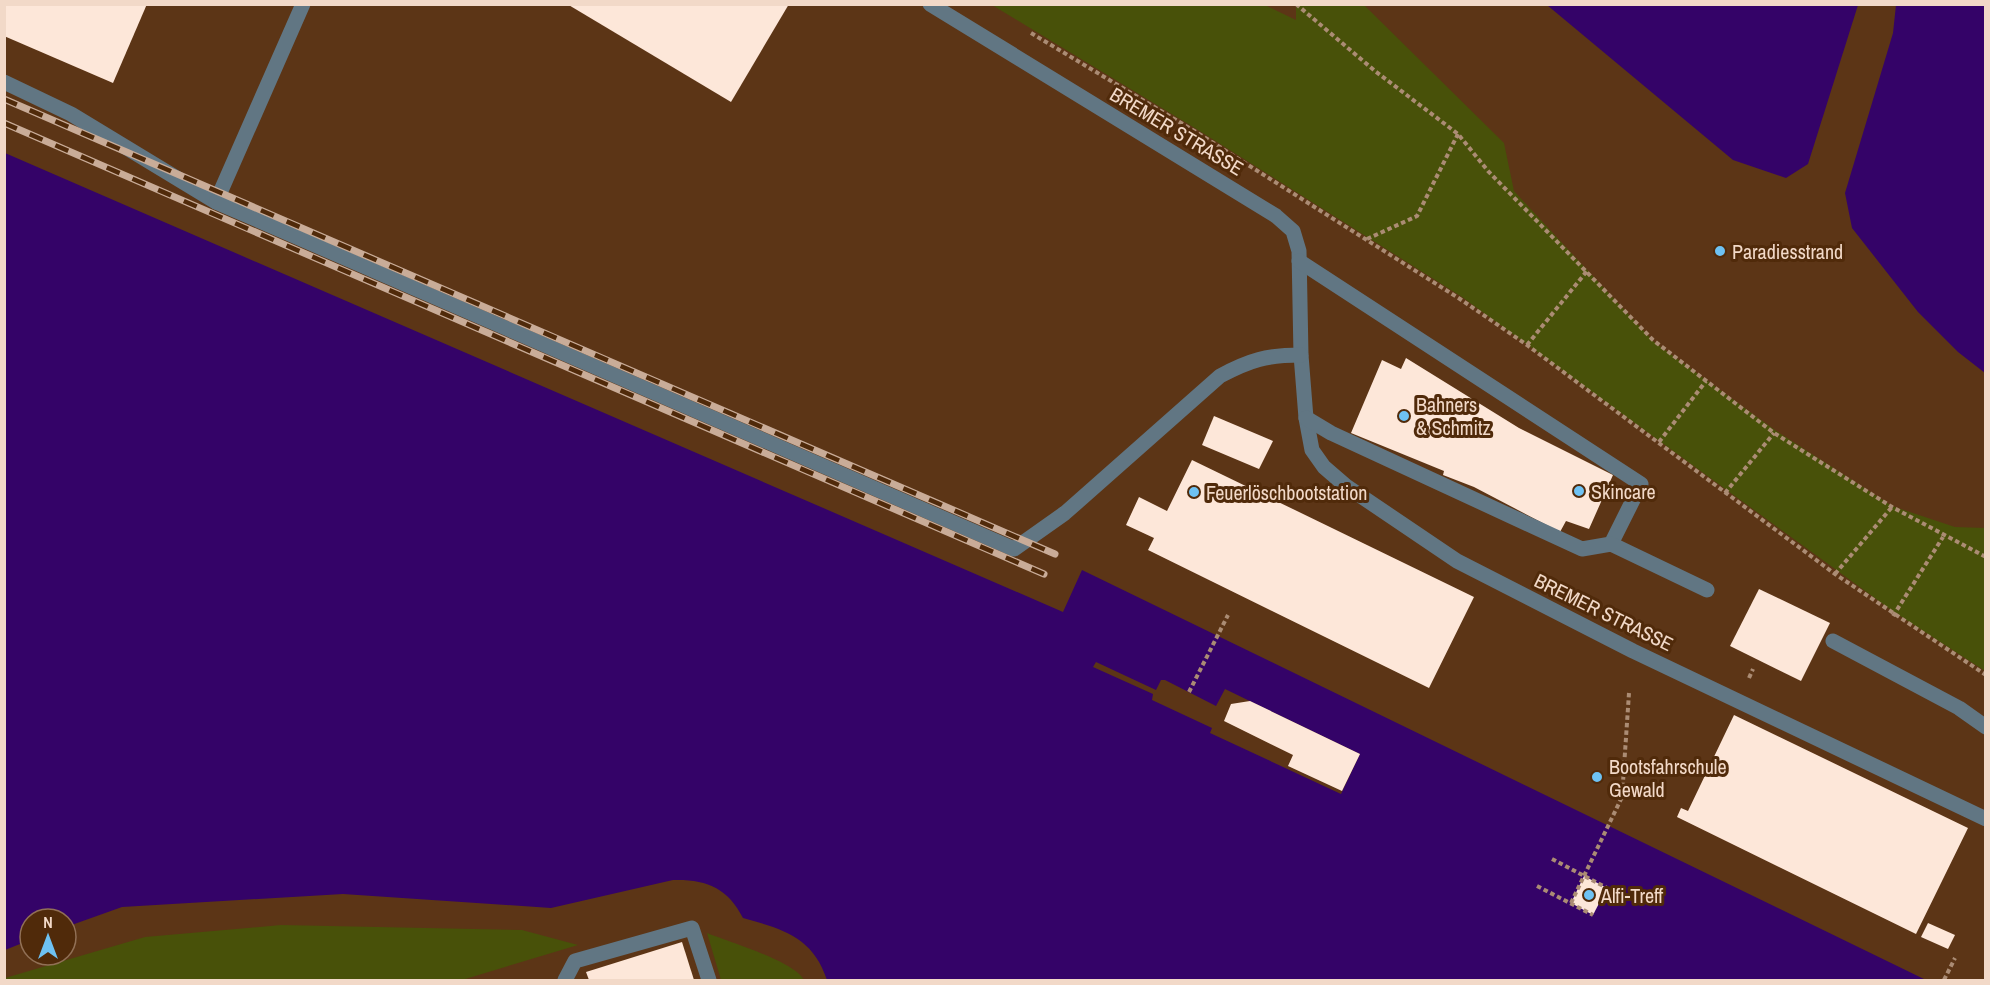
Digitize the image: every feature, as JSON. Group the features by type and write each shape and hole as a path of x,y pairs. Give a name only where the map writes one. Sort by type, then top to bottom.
{"street":[{"path":"216,202 303,4"},
{"name":"BREMER STRASSE","path":"930,4 1276,216 1293,231 1299,251 1301,355 1306,418 1312,450 1323,467 1346,486 1457,561 1634,651 1986,819"},
{"path":"4,82 71,114 216,202 1014,549 1065,513 1220,376 1250,360 1277,355 1301,355"},
{"path":"1299,261 1641,484 1611,544"},
{"path":"1306,418 1331,433 1582,549 1611,544 1707,590"},
{"path":"1833,640 1959,708 1986,727"},
{"path":"565,981 575,961 692,928 709,981"}],"path":[{"path":"1296,4 1375,71 1458,134 1488,171 1653,340 1774,433 1892,507 1943,537 1986,558"},
{"path":"1022,27 1367,239 1527,345 1893,616 1986,675"},
{"path":"1367,239 1417,216 1458,134"},
{"path":"1527,345 1587,272"},
{"path":"1659,442 1706,381"},
{"path":"1725,493 1774,433"},
{"path":"1835,574 1892,507"},
{"path":"1893,616 1943,537"},
{"path":"1189,692 1228,615"},
{"path":"1571,903 1622,797 1629,693"},
{"path":"1552,859 1607,888"},
{"path":"1537,886 1593,915"},
{"path":"1944,981 1955,958"}],"green space":[{"path":"992,5 1265,5 1296,20 1296,5 1364,5 1504,143 1514,191 1654,342 1775,430 1892,506 1955,527 1985,528 1985,671 1894,612 1462,297 1198,130"},
{"path":"281,925 522,930 578,945 462,980 5,980 5,978 43,967 78,967 78,957 145,937"},
{"path":"707,933 775,959 798,973 804,980 721,980"}],"shaded area":[{"path":"1547,5 1858,5 1808,164 1786,178 1733,160"},
{"path":"1896,5 1985,5 1985,373 1958,352 1918,312 1852,228 1845,193 1893,33"},
{"path":"5,153 1063,612 1082,570 1926,980 827,980 821,965 805,944 783,931 743,918 730,899 715,887 685,880 673,880 551,908 343,894 122,907 78,923 78,907 18,907 18,945 5,950"}],"pier":[{"path":"1096,662 1156,690 1161,680 1165,680 1216,706 1225,689 1360,754 1341,794 1210,733 1212,728 1152,700 1153,694 1093,667"}],"building":[{"path":"4,4 147,4 113,83 4,36"},
{"path":"567,4 789,4 731,102"},
{"path":"1406,358 1519,428 1613,475 1589,529 1566,521 1560,532 1474,487 1443,475 1444,471 1351,433 1382,360 1401,369"},
{"path":"1214,416 1273,441 1259,469 1202,445"},
{"path":"1192,460 1474,597 1429,688 1148,550 1154,538 1126,525 1139,497 1167,511"},
{"path":"1759,589 1830,623 1801,681 1730,646"},
{"path":"1250,701 1360,754 1342,791 1288,766 1293,755 1224,721 1231,704"},
{"path":"1734,715 1968,828 1916,934 1677,817 1681,808 1688,811"},
{"name":"Alfi-Treff","path":"1584,876 1607,888 1593,915 1571,903"},
{"path":"1928,923 1955,935 1948,949 1921,937"},
{"path":"682,942 694,980 589,980 586,972"}],"railway":[{"path":"4,99 1055,554"},
{"path":"4,123 1044,574"}],"place":[{"name":"Paradiesstrand","path":"1720,251"},
{"name":"Bahners & Schmitz","path":"1404,416"},
{"name":"Skincare","path":"1579,491"},
{"name":"Feuerlöschbootstation","path":"1194,492"},
{"name":"Bootsfahrschule Gewald","path":"1597,777"},
{"name":"Alfi-Treff","path":"1589,895"}]}
